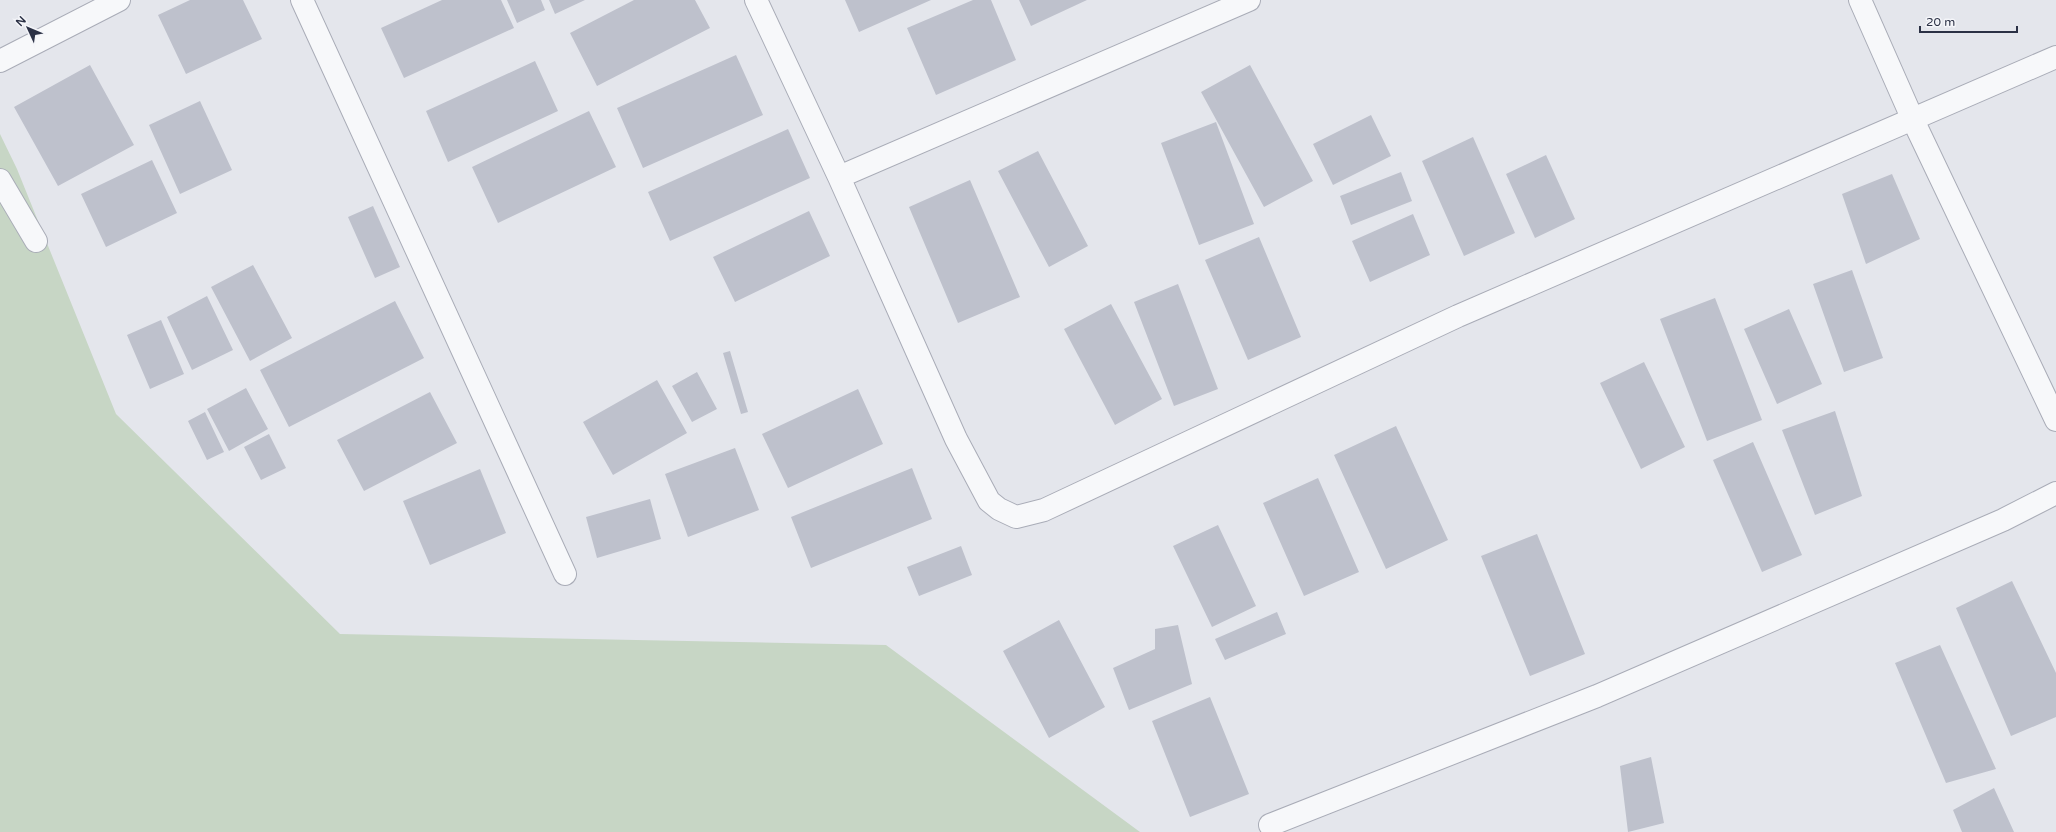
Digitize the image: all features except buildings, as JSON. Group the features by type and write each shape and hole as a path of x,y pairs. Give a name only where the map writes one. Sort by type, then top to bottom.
{"street":[{"path":"302,0 565,574"},
{"path":"756,0 839,177 956,440 989,501 999,509 1016,517 1044,510 1458,316 2056,57"},
{"path":"839,177 1249,0"},
{"path":"1860,0 1913,120 2056,420"},
{"path":"0,62 110,2"},
{"path":"0,180 36,241"},
{"path":"1270,825 1598,696 2003,520 2056,493"}],"green space":[{"path":"0,134 17,169 116,414 340,634 886,645 1140,832 0,832"}]}
